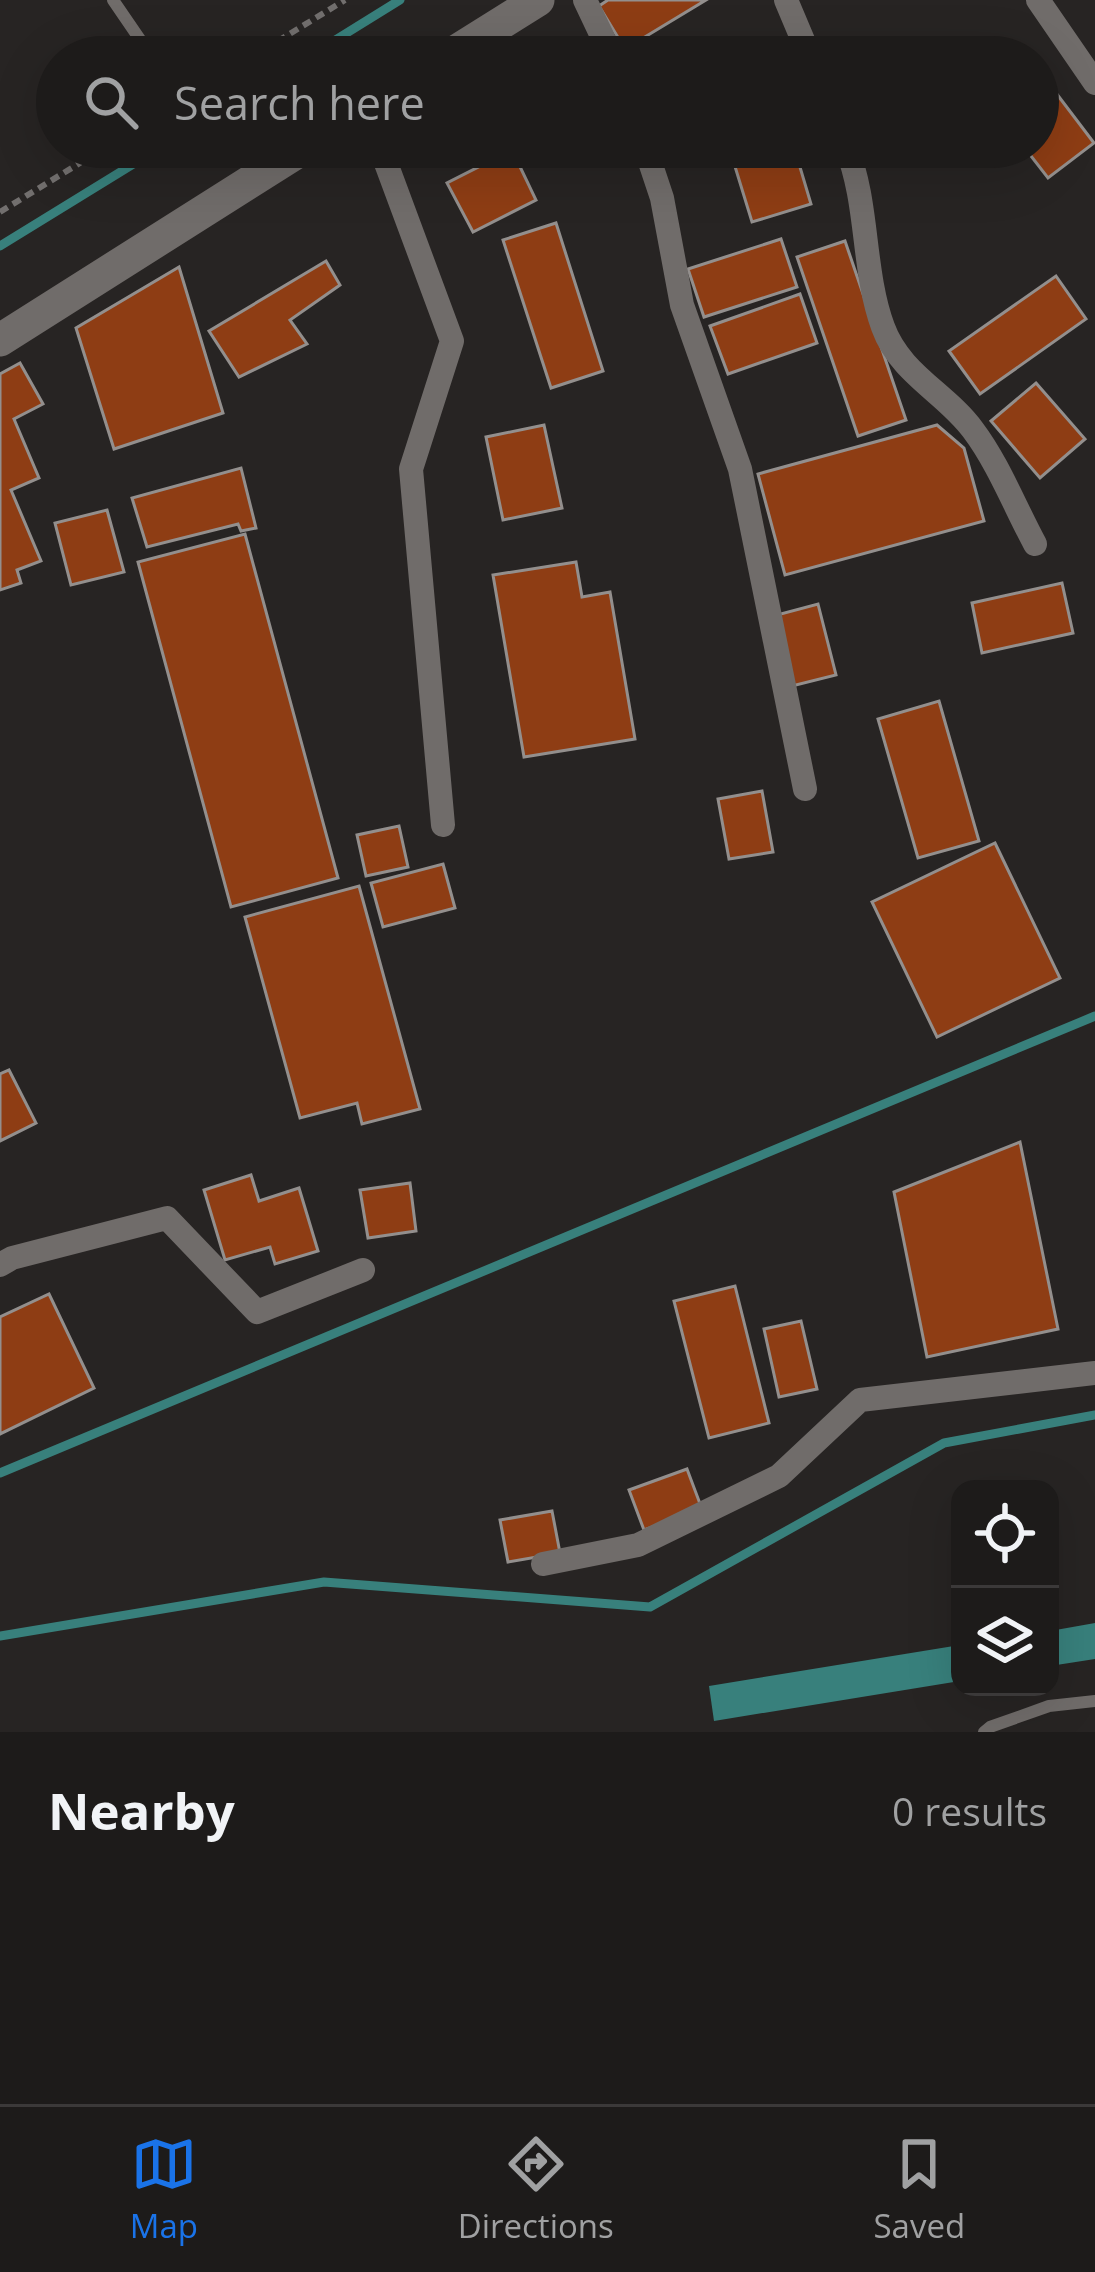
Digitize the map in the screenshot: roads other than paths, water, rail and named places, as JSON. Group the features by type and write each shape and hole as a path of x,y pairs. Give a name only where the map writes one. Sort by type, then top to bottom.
{"main road":[{"path":"481,36 538,0"},
{"path":"0,340 272,168"}],"street":[{"path":"585,0 602,36"},
{"path":"786,0 801,36"},
{"path":"1038,0 1095,83"},
{"path":"388,168 452,340 411,469 443,825"},
{"path":"652,168 682,305 740,469 805,789"},
{"path":"854,168 862,232 883,329 907,368 973,429 1035,544"},
{"path":"0,1265 167,1218 257,1312 362,1270"},
{"path":"543,1564 638,1545 779,1476 860,1400 1095,1373"}],"lane":[{"path":"113,0 138,36"},
{"path":"984,1732 1049,1706 1095,1701"}],"water":[{"path":"1095,1623 1095,1659 1059,1665 1059,1629"},
{"path":"951,1646 951,1682 714,1721 709,1686"}],"waterway":[{"path":"342,36 400,0"},
{"path":"0,246 127,168"},
{"path":"0,1473 1095,1016"},
{"path":"0,1636 324,1582 650,1607 944,1443 1095,1415"}]}
